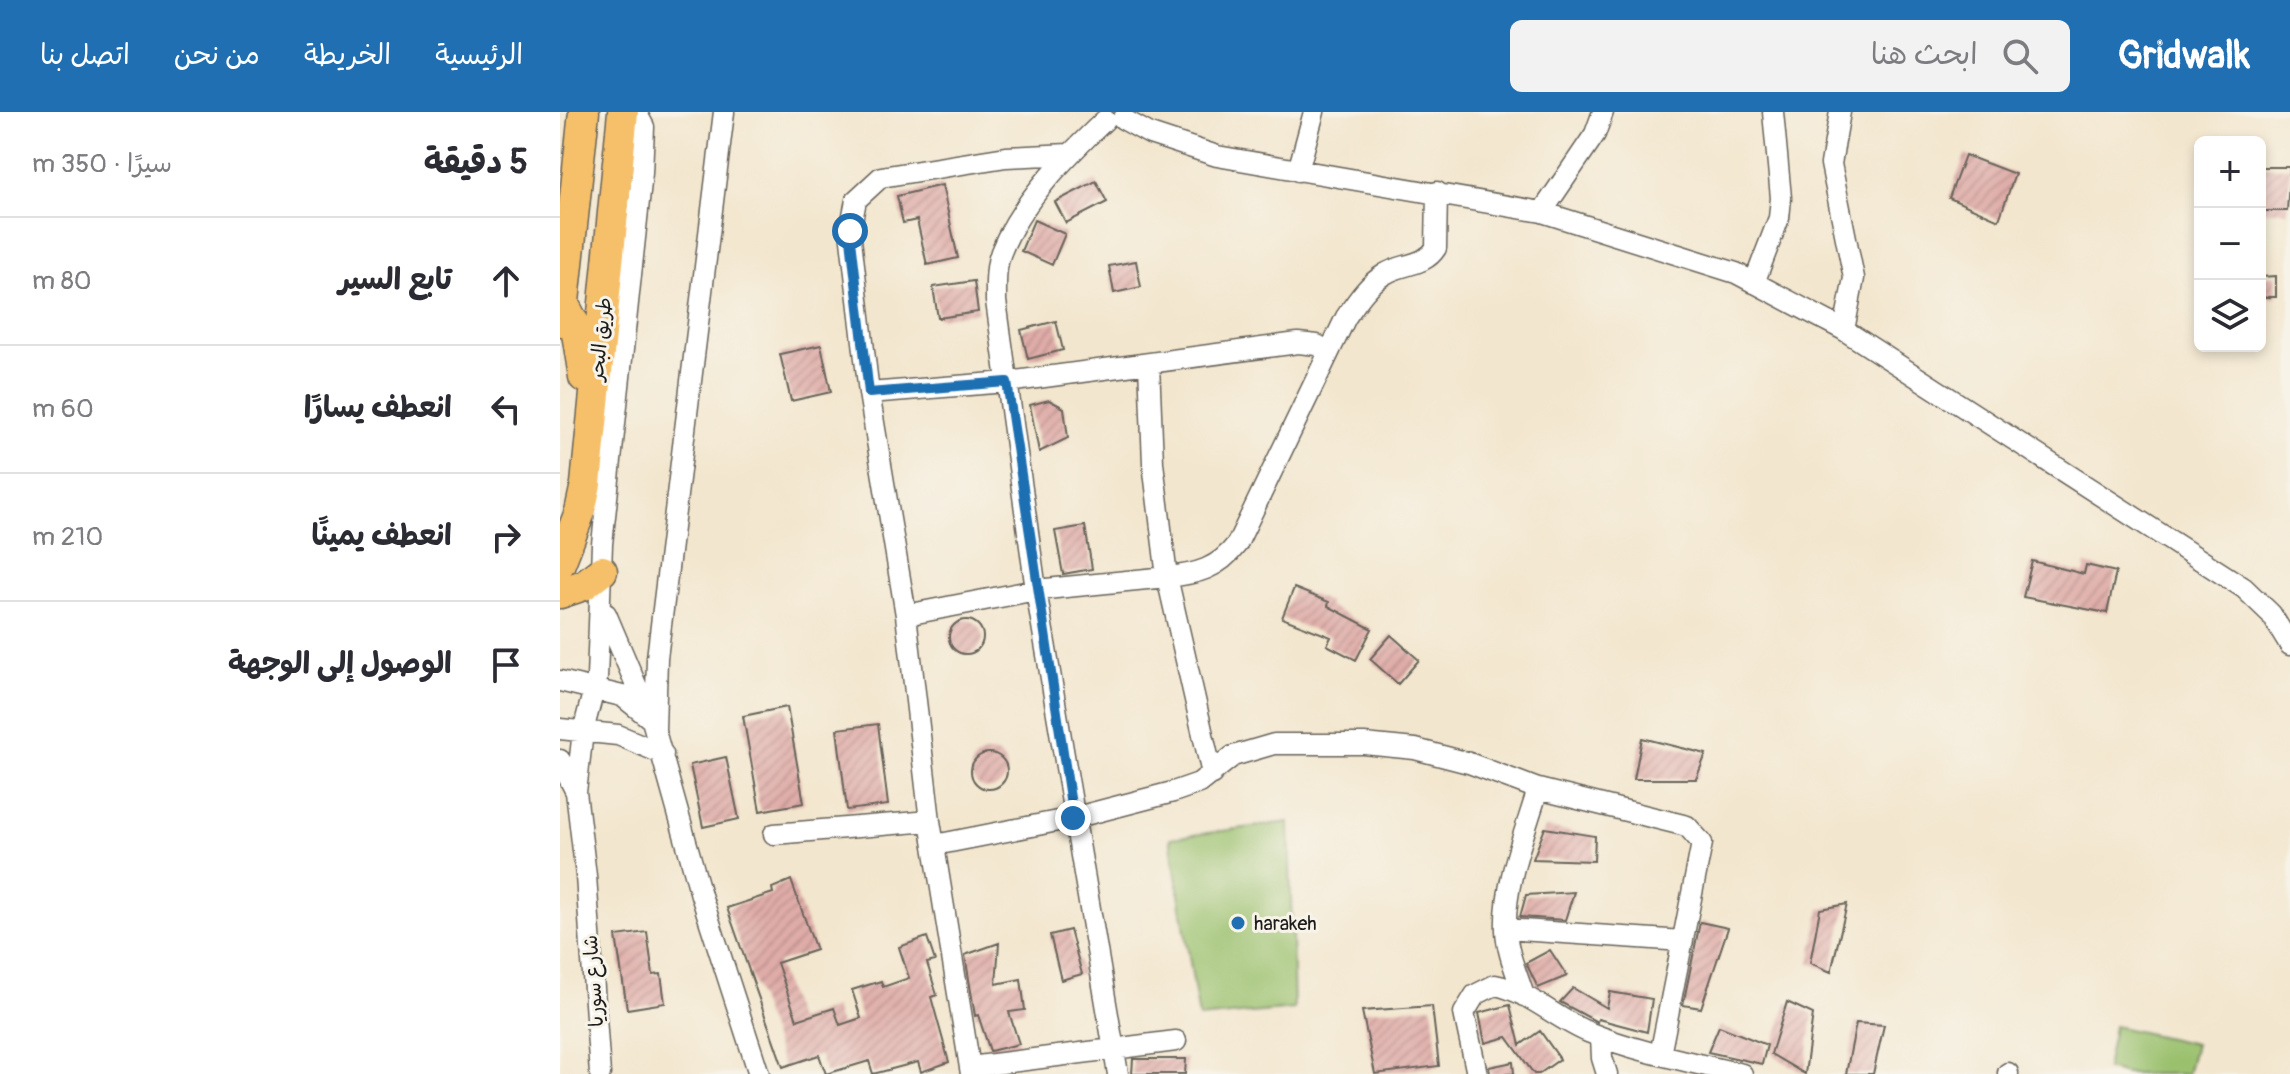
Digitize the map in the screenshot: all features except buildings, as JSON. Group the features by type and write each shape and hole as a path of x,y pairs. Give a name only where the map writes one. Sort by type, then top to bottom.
{"highway":[{"name":"طريق البحر","path":"560,342 584,112"},
{"name":"طريق البحر","path":"560,563 580,512 586,484 623,112"},
{"path":"560,537 571,494 584,395 581,345 576,327 563,303"},
{"path":"560,593 584,585 602,571"}],"street":[{"name":"شارع سوريا","path":"600,1074 586,876 566,777 595,688 602,571 642,173 644,127 636,112"},
{"path":"653,725 659,643 724,112"},
{"path":"1298,171 1314,112"},
{"path":"1542,212 1595,134 1603,112"},
{"path":"1754,283 1779,218 1781,198 1773,112"},
{"path":"1840,112 1831,164 1854,278 1844,330"},
{"path":"1118,1074 1036,590 996,301 1000,254 1013,229 1069,154 1114,116 1183,146 1298,171 1542,212 1685,254 1754,283 1844,330 2244,588 2271,614 2290,645"},
{"path":"1069,154 1006,157 892,174 872,183 856,200 850,231 869,393 906,615 930,821 971,1070 1176,1041"},
{"path":"906,615 1036,590 1167,577 1209,569 1231,552 1328,351 1364,292 1383,275 1431,256 1437,240 1437,192"},
{"path":"869,393 1007,382 1298,343 1317,345 1328,351"},
{"path":"1149,364 1153,463 1167,577 1212,774"},
{"path":"602,603 663,754 701,895 759,1074"},
{"path":"560,681 628,699 653,725"},
{"path":"560,729 618,735 663,754"},
{"path":"935,845 1073,818 1187,787 1212,774 1233,756 1274,744 1364,744 1430,753 1538,789 1687,826 1702,843 1660,1055"},
{"path":"1524,996 1510,956 1506,929 1517,861 1538,789"},
{"path":"774,834 930,821"},
{"path":"1506,929 1683,941"},
{"path":"1477,1074 1464,1013 1475,995 1495,985 1524,996 1562,1020 1601,1037 1660,1055 1742,1074"},
{"path":"1601,1037 1607,1074"}],"green space":[{"name":"harakeh","path":"1289,822 1294,1009 1199,1018 1170,838"},
{"path":"2114,1026 2195,1044 2187,1074 2127,1074 2106,1069"}],"place":[{"name":"harakeh","path":"1238,923"}],"route":[{"path":"850,231 869,393 1007,382 1036,590 1073,818"}]}
